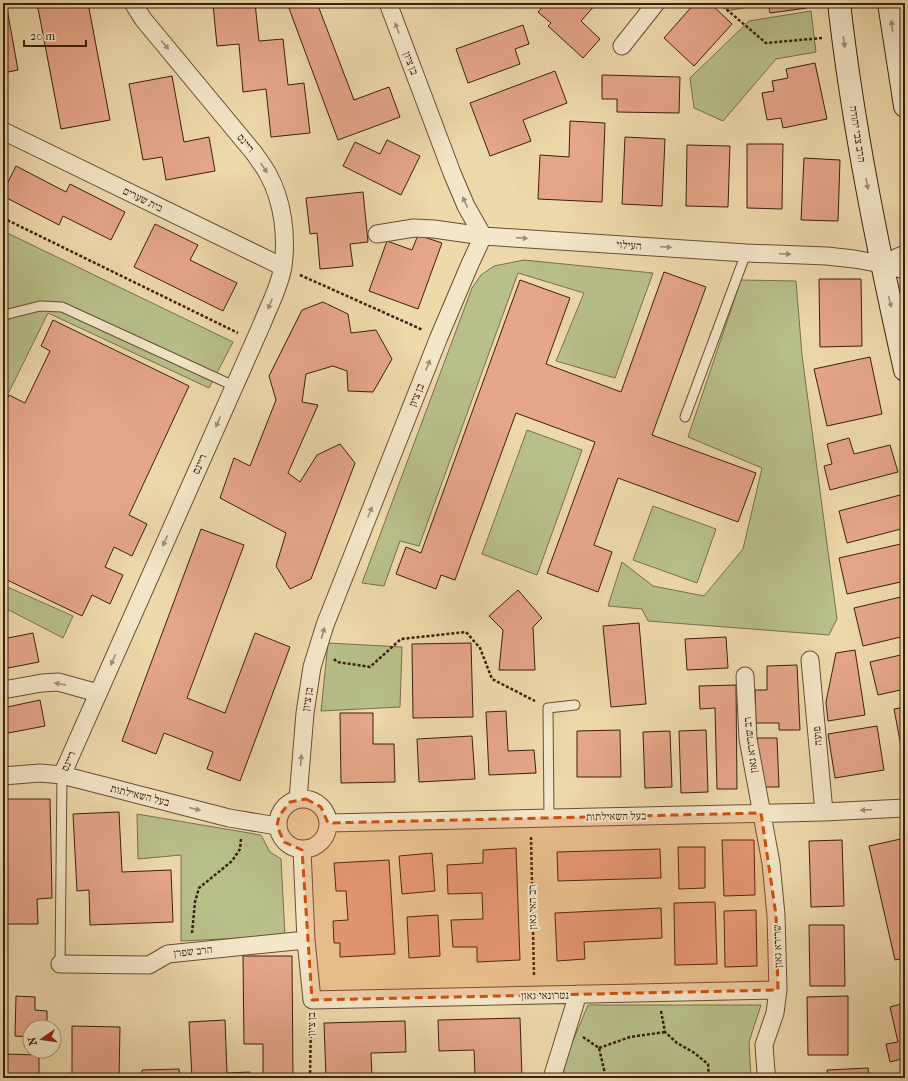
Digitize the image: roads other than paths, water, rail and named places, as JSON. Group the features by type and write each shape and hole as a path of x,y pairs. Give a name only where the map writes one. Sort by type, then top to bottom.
{"street":[{"name":"ריינס","path":"62,775 254,341 274,294 283,268 283,219 278,199 268,174 254,153 143,19 133,3"},
{"name":"בן ציון","path":"298,799 305,713 312,667 325,625 439,337 470,264 484,236 466,206 452,173 388,3"},
{"path":"622,46 656,3"},
{"name":"הרב צבי יהודה","path":"839,3 858,137 882,264 905,370"},
{"path":"889,3 905,106"},
{"name":"בית שערים","path":"3,131 283,268"},
{"name":"העילוי","path":"377,234 414,228 454,231 484,236 827,256 882,264 905,270"},
{"path":"882,264 905,254"},
{"name":"פועה","path":"810,660 824,812"},
{"name":"רב שרירא גאון","path":"745,676 748,740 761,813"},
{"path":"3,690 42,683 58,682 98,693"},
{"name":"בעל השאילתות","path":"3,776 40,774 62,775 201,811 277,826"},
{"path":"298,799 306,799 321,807 326,815 328,824 328,830 318,845 310,849 302,850 291,847 284,842 279,834 277,826 278,816 283,808 290,802 298,799"},
{"name":"בעל השאילתות","path":"328,824 824,812 905,808"},
{"name":"שרירא גאון","path":"761,813 771,863 776,916 778,990 775,1013 764,1045 766,1072 768,1078"},
{"name":"בן ציון","path":"302,850 306,940 312,1000"},
{"name":"הרב שפרן","path":"60,964 148,965 168,954 306,940"},
{"name":"נטרונאי גאון","path":"312,1000 778,990"},
{"path":"552,1078 578,994"}],"lane":[{"path":"685,417 746,252"},
{"path":"3,316 40,306 62,307 234,386"},
{"path":"549,818 548,708 575,705"},
{"name":"ריינס","path":"60,964 62,775"}]}
